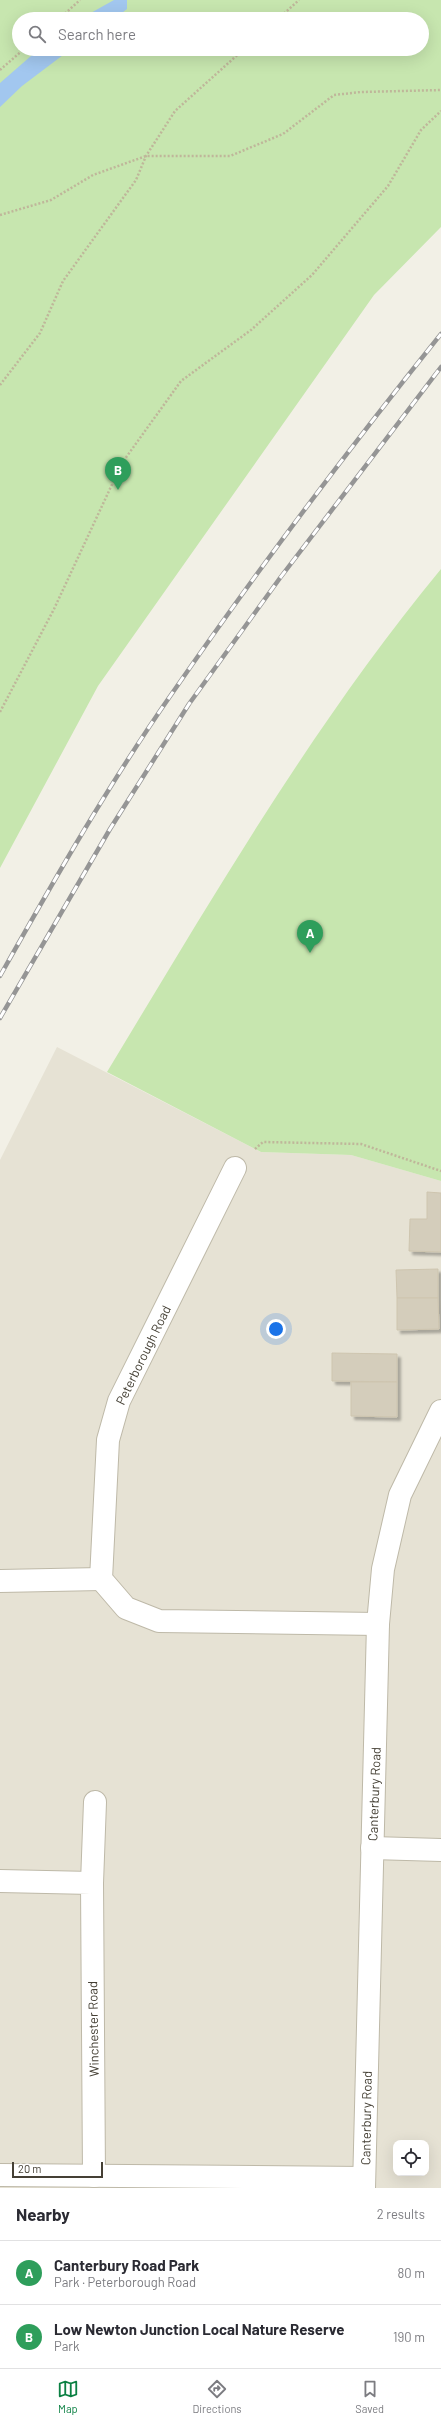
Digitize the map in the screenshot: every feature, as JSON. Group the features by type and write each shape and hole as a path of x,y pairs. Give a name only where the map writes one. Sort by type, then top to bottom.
{"street":[{"name":"Peterborough Road","path":"101,1579 108,1440 119,1401 235,1168"},
{"name":"Canterbury Road","path":"364,2183 378,1624 383,1569 400,1495 434,1442 441,1412"},
{"path":"0,1581 101,1579 126,1608 159,1621 378,1624"},
{"name":"Winchester Road","path":"94,2176 92,1883 95,1802"},
{"path":"372,1848 441,1850"},
{"path":"0,1880 92,1883"},
{"path":"0,2175 364,2183"}],"path":[{"path":"67,12 80,0"},
{"path":"286,12 299,0"},
{"path":"0,70 16,56"},
{"path":"0,385 40,333 63,282 136,180 146,156 175,111 236,56"},
{"path":"0,216 51,200 93,175 146,156 230,156 283,134 334,95 361,92 441,90"},
{"path":"0,712 54,609 122,463 181,381 251,330 312,275 388,186 421,130 441,111"},
{"path":"235,1168 263,1142 361,1144 441,1171"}],"shaded area":[{"path":"57,1047 261,1152 351,1155 441,1181 441,2188 0,2188 0,1160"}],"green space":[{"path":"0,0 441,0 441,227 374,295 98,686 0,868"},
{"path":"441,569 441,1181 351,1155 261,1152 107,1072 225,878 306,751 394,628"}],"water":[{"path":"114,0 127,0 127,9 123,12 93,12"},
{"path":"31,56 62,56 22,86 0,107 0,83"}],"building":[{"path":"427,1192 441,1193 441,1252 409,1251 410,1219 427,1219"},
{"path":"438,1269 438,1298 397,1298 396,1270"},
{"path":"397,1298 438,1298 439,1329 397,1330"},
{"path":"332,1353 397,1354 397,1382 332,1381"},
{"path":"351,1382 397,1382 397,1417 351,1416"}],"railway":[{"path":"0,976 105,796 173,692 304,510 441,334"},
{"path":"0,1018 110,829 189,704 280,578 441,367"}],"place":[{"name":"Low Newton Junction Local Nature Reserve","path":"118,490"},
{"name":"Canterbury Road Park","path":"310,953"}]}
